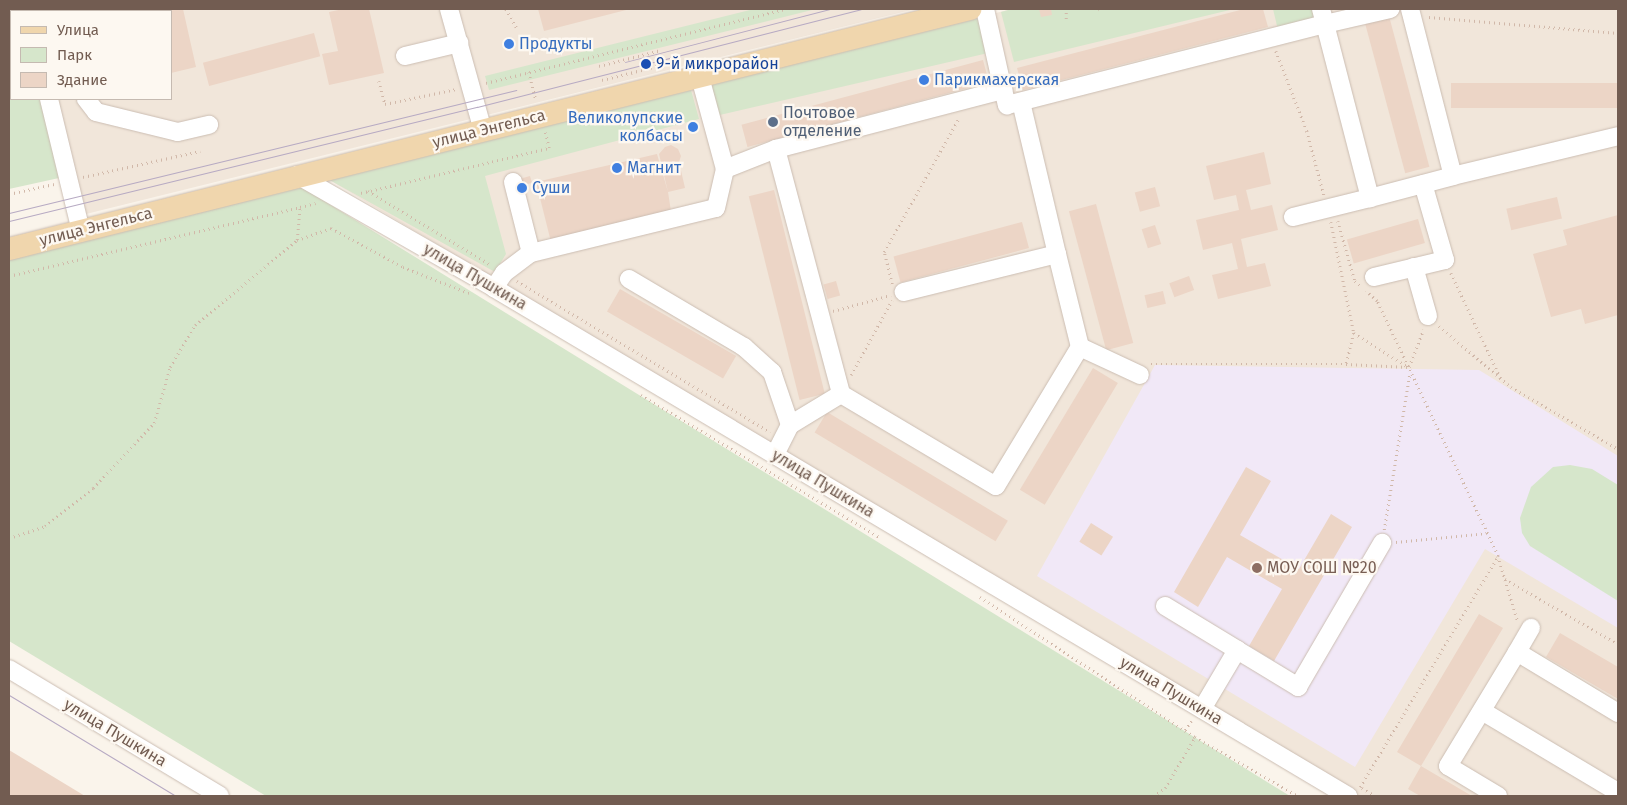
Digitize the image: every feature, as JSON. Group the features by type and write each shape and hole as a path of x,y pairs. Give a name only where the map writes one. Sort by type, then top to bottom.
{"main road":[{"name":"улица Энгельса","path":"9,249 970,9"}],"street":[{"path":"449,9 483,131"},
{"path":"985,9 1007,105 1323,16 1390,9"},
{"path":"1410,9 1453,176"},
{"path":"1323,16 1370,198"},
{"path":"405,56 459,43"},
{"path":"494,288 504,272 531,253 716,208 726,169 700,77"},
{"path":"726,169 776,149 1004,90"},
{"path":"49,100 67,181 81,231"},
{"path":"87,100 96,112 178,132 209,125"},
{"path":"776,149 841,394 996,486 1080,347 1021,102"},
{"path":"1292,217 1618,136"},
{"name":"улица Пушкина","path":"296,176 340,197 1202,709 1354,792"},
{"path":"513,182 531,253"},
{"path":"1374,276 1445,260 1423,184"},
{"path":"900,293 1057,254"},
{"path":"1414,267 1428,316"},
{"path":"629,279 744,347 772,372 790,425"},
{"path":"1080,347 1141,369"},
{"path":"775,455 790,425 841,394"},
{"path":"1165,606 1298,687 1382,543"},
{"path":"1498,796 1448,766 1524,640 1618,713"},
{"path":"1202,709 1237,650"},
{"name":"улица Пушкина","path":"9,669 202,792 220,796"},
{"path":"1482,711 1618,792"}],"path":[{"path":"506,9 518,30"},
{"path":"379,81 385,104 471,86 785,9"},
{"path":"1066,9 1066,19"},
{"path":"1429,17 1618,33"},
{"path":"600,66 661,50"},
{"path":"602,80 665,64"},
{"path":"529,72 537,101"},
{"path":"900,293 884,252 970,99"},
{"path":"9,276 549,148 544,131"},
{"path":"9,194 200,151"},
{"path":"1334,206 1355,281 1377,301 1410,369 1498,556 1524,640"},
{"path":"297,240 300,207"},
{"path":"9,538 45,526 93,488 154,423 170,367 195,325 297,240 331,228 403,267 473,295"},
{"path":"1445,260 1502,380"},
{"path":"820,314 900,293"},
{"path":"841,394 900,293"},
{"path":"1487,533 1382,543 1410,369 1428,316 1502,380 1618,449"},
{"path":"1354,333 1410,369"},
{"path":"1141,369 1346,364 1410,369"},
{"path":"632,390 887,541"},
{"path":"1354,792 1498,556"},
{"path":"1505,579 1618,644"},
{"path":"978,595 1195,737 1298,796"},
{"path":"1153,796 1165,788 1195,737"}],"shaded area":[{"path":"24,9 915,9 82,215 55,100 172,100 172,10"},
{"path":"1012,9 1618,9 1618,796 1360,796 326,178"},
{"name":"МОУ СОШ №20","path":"1155,365 1479,370 1618,456 1618,628 1485,549 1355,767 1037,576"}],"green space":[{"path":"754,9 816,9 489,90 485,76"},
{"path":"1012,9 1234,9 1014,62 1001,12"},
{"path":"1273,9 1318,9 1320,20 1278,30"},
{"path":"993,15 1001,50 718,116 709,80"},
{"path":"9,22 10,100 41,100 59,178 9,189"},
{"path":"691,90 699,119 485,176 506,254 495,272 326,178"},
{"path":"300,186 1290,796 266,796 9,641 9,260"},
{"path":"1570,465 1592,469 1618,485 1618,601 1530,546 1522,533 1520,518 1531,487 1553,467"}],"building":[{"path":"150,9 183,9 196,67 172,73 172,10"},
{"path":"343,9 369,9 384,73 329,85 322,54 338,51 329,12"},
{"path":"538,9 630,9 544,31"},
{"path":"1039,9 1051,9 1052,15 1041,17"},
{"path":"1244,9 1263,9 1268,27 1023,90 1017,68"},
{"path":"1389,16 1429,167 1405,173 1365,22"},
{"path":"314,33 320,56 209,86 203,63"},
{"path":"983,60 989,82 747,147 742,125"},
{"path":"1451,83 1618,83 1618,108 1451,108"},
{"path":"671,145 678,149 681,156 679,162 685,188 668,192 659,154 665,147"},
{"path":"1264,152 1271,184 1246,190 1251,210 1272,205 1278,230 1241,239 1247,267 1265,263 1271,286 1218,299 1212,275 1238,269 1232,243 1203,250 1196,220 1239,210 1236,195 1214,200 1206,166"},
{"path":"657,154 668,192 672,218 552,246 536,182"},
{"path":"530,176 532,183 522,185 520,179"},
{"path":"1155,187 1160,206 1140,212 1135,192"},
{"path":"774,190 825,394 800,400 749,196"},
{"path":"1557,197 1562,218 1511,230 1506,209"},
{"path":"1096,204 1133,343 1106,350 1069,211"},
{"path":"1618,215 1618,315 1585,324 1581,309 1551,317 1533,254 1567,245 1563,230"},
{"path":"1418,219 1425,243 1354,263 1347,239"},
{"path":"1022,222 1029,248 901,283 894,256"},
{"path":"1155,225 1161,244 1148,248 1142,229"},
{"path":"1189,276 1194,290 1174,297 1169,283"},
{"path":"836,281 840,295 828,299 824,285"},
{"path":"620,289 736,356 723,379 607,312"},
{"path":"1163,291 1166,304 1147,308 1144,295"},
{"path":"1093,368 1118,383 1045,505 1020,490"},
{"path":"827,412 1008,521 996,541 815,433"},
{"path":"1246,467 1271,481 1240,535 1299,569 1331,514 1352,527 1274,661 1249,646 1282,589 1227,557 1198,607 1174,592"},
{"path":"1091,523 1113,537 1101,555 1079,542"},
{"path":"1479,614 1503,628 1421,766 1397,752"},
{"path":"1560,633 1618,667 1618,699 1546,657"},
{"path":"9,750 85,796 9,796"},
{"path":"1421,766 1472,796 1420,796 1408,789"}],"tram line":[{"path":"625,62 830,9"},
{"path":"9,221 477,107 861,9"},
{"path":"9,213 516,90"},
{"path":"9,695 176,796"}],"place":[{"name":"Продукты","path":"509,44"},
{"name":"9-й микрорайон","path":"646,64"},
{"name":"Парикмахерская","path":"924,80"},
{"name":"Почтовое отделение","path":"773,122"},
{"name":"Великолупские колбасы","path":"693,127"},
{"name":"Магнит","path":"617,168"},
{"name":"Суши","path":"522,188"},
{"name":"МОУ СОШ №20","path":"1257,568"}]}
